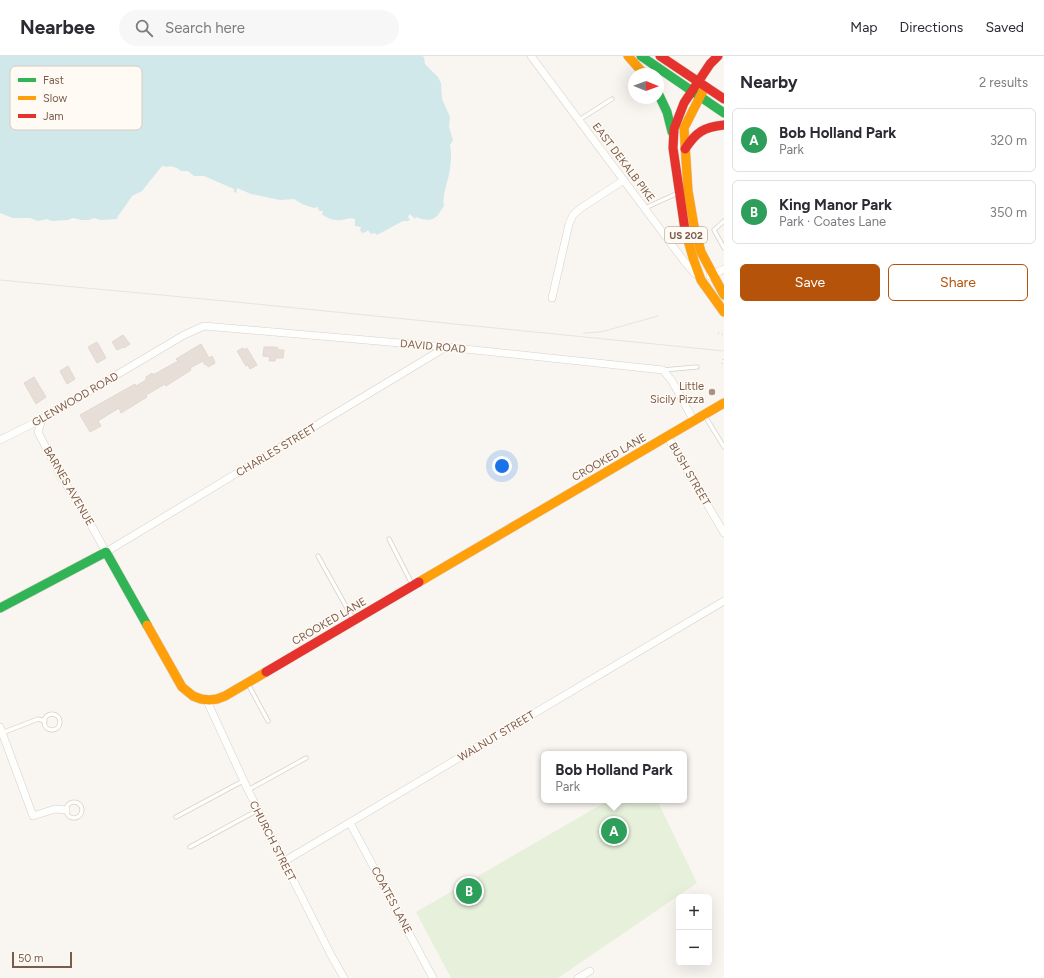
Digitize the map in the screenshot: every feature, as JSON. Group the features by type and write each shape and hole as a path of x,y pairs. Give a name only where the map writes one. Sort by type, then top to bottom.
{"main road":[{"path":"628,56 639,68"},
{"path":"641,56 724,113"},
{"path":"660,56 724,100"},
{"path":"673,148 674,129 684,103 710,64 718,56"},
{"path":"705,87 692,109 684,128 684,192 701,252 724,295"},
{"name":"US 202","path":"664,104 670,118 673,148 684,192 685,229 701,280 724,312"},
{"path":"685,149 695,134 708,127 724,125"},
{"name":"CROOKED LANE","path":"207,701 222,698 236,690 668,436 723,406"},
{"path":"0,608 106,552 178,680 185,690 194,697 207,701"}],"street":[{"name":"EAST DEKALB PIKE","path":"531,56 684,261 701,280"},
{"path":"552,298 569,224 573,215 624,180"},
{"path":"701,280 724,269"},
{"name":"DAVID ROAD","path":"149,356 184,335 204,326 446,347 663,370"},
{"name":"CHARLES STREET","path":"106,552 446,347"},
{"name":"GLENWOOD ROAD","path":"0,440 42,419 149,356"},
{"path":"663,370 672,381 694,421"},
{"name":"BARNES AVENUE","path":"42,419 38,432 58,472 92,525 106,552"},
{"name":"BUSH STREET","path":"668,436 724,533"},
{"name":"WALNUT STREET","path":"283,862 724,601"},
{"name":"CHURCH STREET","path":"207,701 243,781 283,862 344,978"},
{"path":"1,730 33,816 55,809 66,810"},
{"name":"COATES LANE","path":"350,823 433,978"},
{"path":"578,978 590,971"}],"lane":[{"path":"578,120 612,99"},
{"path":"645,209 684,192"},
{"path":"724,222 714,230 724,248"},
{"path":"663,370 697,367"},
{"path":"705,415 724,447"},
{"path":"388,539 413,585"},
{"path":"318,556 354,620"},
{"path":"247,683 268,721"},
{"path":"53,714 58,716 60,722 58,727 52,730 46,727 44,721 47,716 53,714"},
{"path":"1,730 38,719 44,721"},
{"path":"248,790 306,758"},
{"path":"176,817 243,781"},
{"path":"75,802 81,805 83,811 80,817 74,819 68,816 66,810 69,804 75,802"},
{"path":"190,847 258,810"}],"path":[{"path":"718,333 724,335"},
{"path":"723,359 722,365 724,365"}],"green space":[{"path":"604,803 658,803 697,883 681,894 676,894 676,897 558,978 451,978 416,912"}],"water":[{"path":"0,56 422,56 424,57 425,64 438,77 441,83 442,99 450,117 449,127 453,140 450,145 451,163 444,194 444,206 438,215 433,219 424,220 416,217 415,219 410,214 408,217 410,220 403,221 377,235 375,233 371,234 368,230 362,233 360,230 361,227 355,226 355,219 331,219 322,214 323,211 319,211 318,207 314,208 302,204 294,199 280,200 251,194 237,188 236,193 234,192 234,189 204,176 194,176 188,171 181,171 177,168 169,166 162,166 142,191 132,196 117,219 100,220 94,218 89,220 81,220 73,218 68,220 52,221 47,219 38,221 30,218 13,218 0,213"}],"building":[{"path":"123,335 130,344 117,350 112,342"},
{"path":"97,342 106,358 97,363 88,347"},
{"path":"201,344 209,358 212,356 215,363 208,367 203,361 190,368 191,370 166,386 165,384 146,395 147,397 121,413 119,408 98,421 101,426 90,432 80,415 135,384 136,386 146,380 146,377 152,373 153,375 178,361 176,359"},
{"path":"264,347 274,347 278,348 278,350 284,350 283,358 276,358 275,361 269,361 270,357 263,356"},
{"path":"243,348 244,350 247,348 257,365 250,369 248,365 246,366 237,351"},
{"path":"68,366 75,379 67,384 60,371"},
{"path":"34,377 46,397 36,404 24,383"}],"tram line":[{"path":"0,280 724,351"},
{"path":"584,333 601,332 658,316"}],"traffic: fast":[{"path":"641,56 724,113"},
{"path":"663,104 667,112 672,132"},
{"path":"0,608 106,552 147,625"}],"traffic: slow":[{"path":"628,56 639,68"},
{"path":"705,87 684,128 688,191 694,226 701,252 724,295"},
{"path":"685,230 701,280 724,312"},
{"path":"419,582 724,403"},
{"path":"147,625 182,687 193,696 201,699 217,699 225,696 266,672"}],"traffic: jam":[{"path":"660,56 724,99"},
{"path":"685,230 673,148 674,129 684,103 710,64 718,56"},
{"path":"685,149 693,138 701,131 711,127 724,125"},
{"path":"266,672 419,582"}],"place":[{"name":"Little Sicily Pizza","path":"712,392"},
{"name":"Bob Holland Park","path":"614,831"},
{"name":"King Manor Park","path":"469,891"}]}
